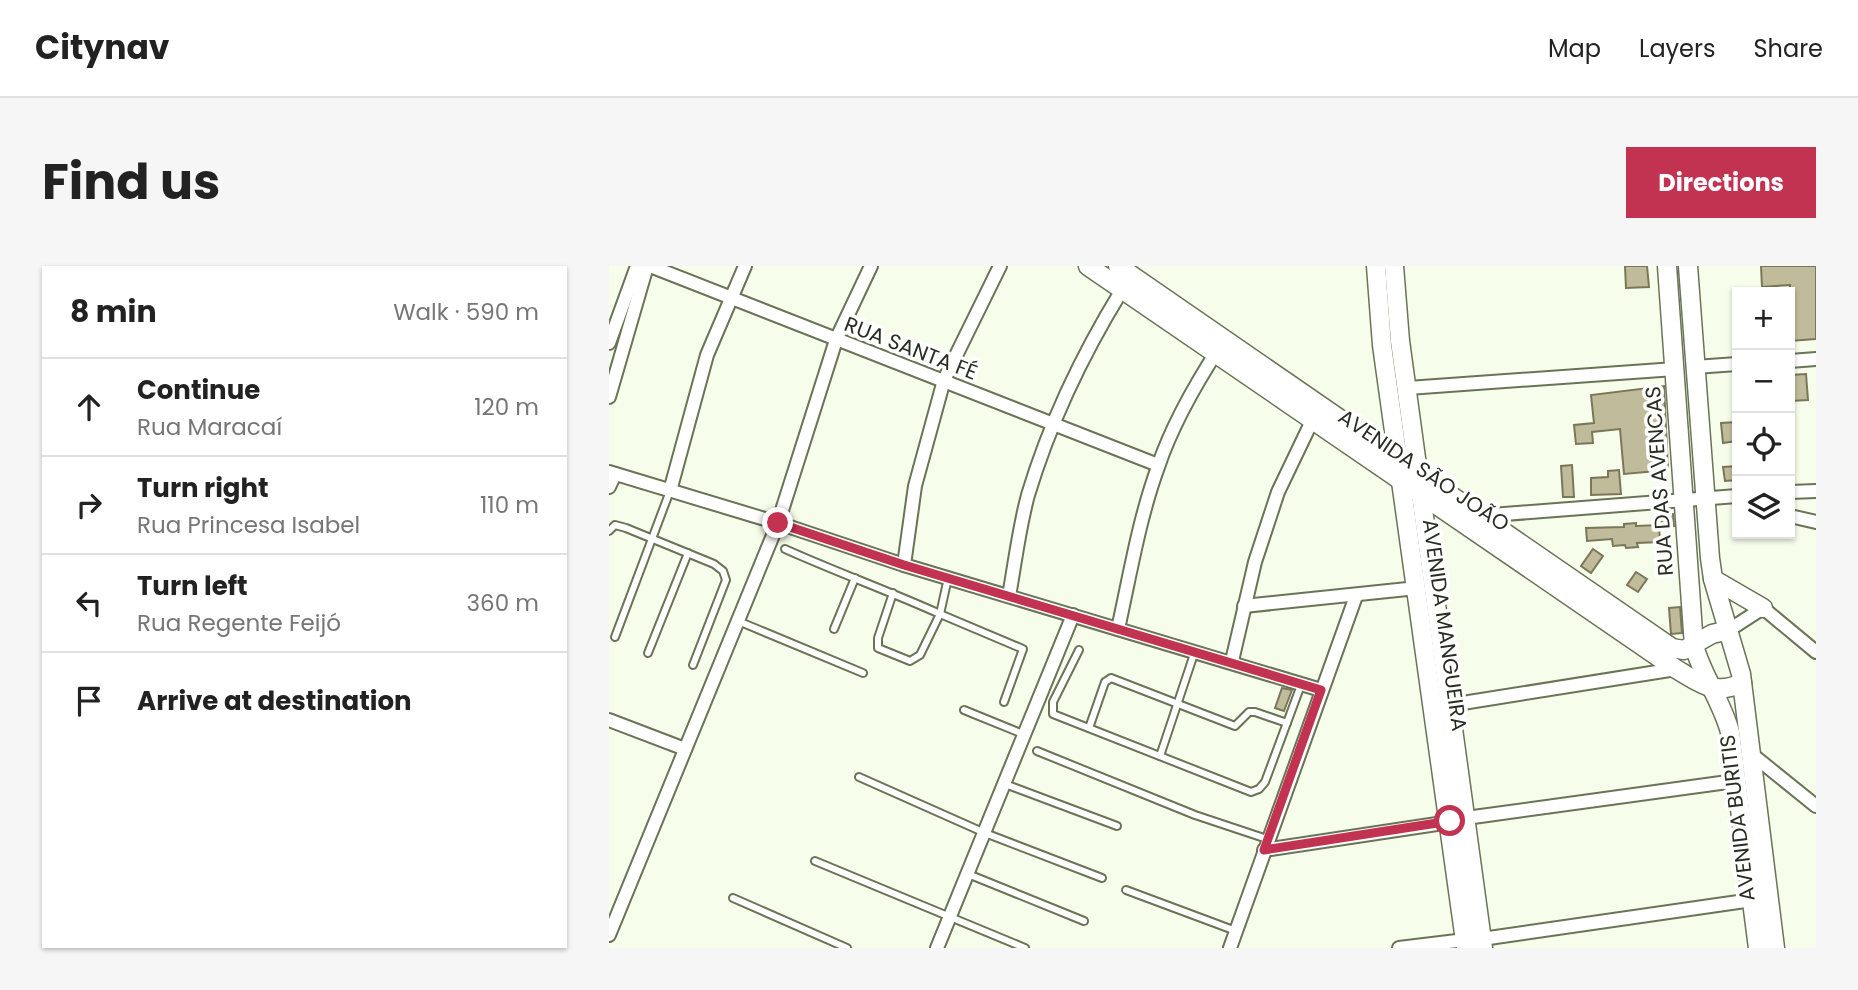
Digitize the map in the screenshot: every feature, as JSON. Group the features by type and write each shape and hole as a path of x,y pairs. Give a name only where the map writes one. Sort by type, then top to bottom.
{"street":[{"path":"609,343 637,266"},
{"path":"609,397 649,266"},
{"name":"RUA SANTA FÉ","path":"649,266 730,295 836,340 1158,465"},
{"path":"670,491 707,355 730,295 745,266"},
{"path":"609,935 778,523 836,340 871,266"},
{"path":"904,565 915,486 944,380 1000,266"},
{"name":"AVENIDA SÃO JOÃO","path":"1088,266 1401,483 1711,690"},
{"name":"AVENIDA SÃO JOÃO","path":"1118,266 1672,648 1684,650 1694,646"},
{"name":"AVENIDA MANGUEIRA","path":"1376,266 1382,345 1401,483 1458,820 1474,944"},
{"name":"AVENIDA MANGUEIRA","path":"1394,266 1400,341 1450,705 1458,820"},
{"name":"RUA DAS AVENCAS","path":"1667,266 1694,646 1711,690"},
{"path":"1688,266 1713,579 1742,683 1723,690 1711,690"},
{"path":"1009,596 1028,498 1052,425 1088,344 1122,290"},
{"path":"1118,629 1143,513 1158,465 1191,392 1225,338"},
{"path":"1795,361 1816,359"},
{"path":"1695,367 1732,364"},
{"path":"1408,388 1675,369"},
{"path":"1232,661 1244,606 1277,492 1312,421"},
{"path":"1678,428 1700,429"},
{"path":"609,487 612,473 778,523 904,565 1232,661 1321,690"},
{"path":"1795,492 1816,491"},
{"path":"1479,516 1732,496"},
{"path":"1706,498 1732,504"},
{"path":"1795,517 1816,522"},
{"path":"1713,579 1763,608 1816,652"},
{"path":"1244,606 1417,588"},
{"path":"1230,948 1356,596"},
{"path":"1694,646 1712,634 1729,630 1763,608"},
{"path":"937,948 1073,615"},
{"path":"1450,705 1676,669"},
{"name":"AVENIDA BURITIS","path":"1742,683 1775,948"},
{"name":"AVENIDA BURITIS","path":"1711,690 1727,720 1758,948"},
{"path":"609,720 685,749"},
{"path":"1753,755 1816,806"},
{"path":"1266,845 1735,781"},
{"path":"1399,948 1474,944 1752,900"}],"lane":[{"path":"615,637 670,491"},
{"path":"609,531 615,525 688,553 723,570 726,580 693,665"},
{"path":"785,549 1023,649 1004,702"},
{"path":"648,653 688,553"},
{"path":"834,629 855,578"},
{"path":"893,593 878,638 878,648 910,661 920,655 940,614 948,578"},
{"path":"738,621 863,673"},
{"path":"1079,650 1052,707 1053,714 1251,792 1265,782 1302,683"},
{"path":"1160,755 1195,651"},
{"path":"1089,728 1105,682 1111,678 1235,726 1249,712 1287,723"},
{"path":"964,710 1025,735"},
{"path":"1037,751 1266,845"},
{"path":"859,777 985,833 1102,878"},
{"path":"1005,784 1117,826"},
{"path":"815,861 1025,948"},
{"path":"968,874 1084,921"},
{"path":"1126,890 1235,931"},
{"path":"733,898 847,948"}],"building":[{"path":"1625,266 1647,266 1649,287 1626,288"},
{"path":"1761,266 1816,266 1816,339 1795,341 1795,287 1762,287"},
{"path":"1806,374 1808,400 1795,401 1795,375"},
{"path":"1664,386 1668,470 1624,474 1620,429 1592,432 1593,443 1576,444 1574,425 1594,423 1591,395"},
{"path":"1732,422 1732,442 1723,443 1721,423"},
{"path":"1572,465 1574,497 1563,497 1561,466"},
{"path":"1732,466 1732,480 1725,481 1723,467"},
{"path":"1619,470 1621,494 1591,495 1591,478 1608,477 1608,471"},
{"path":"1661,514 1673,514 1674,526 1662,527"},
{"path":"1636,523 1636,526 1659,525 1660,542 1637,543 1638,547 1626,548 1625,545 1613,546 1612,539 1587,541 1586,528 1624,527 1624,524"},
{"path":"1593,549 1603,556 1591,573 1581,566"},
{"path":"1636,572 1647,579 1638,592 1627,585"},
{"path":"1680,607 1682,633 1671,634 1669,608"},
{"path":"1282,688 1292,690 1284,711 1275,708"}],"route":[{"path":"778,523 904,565 1232,661 1321,690 1264,850 1450,821"}]}
